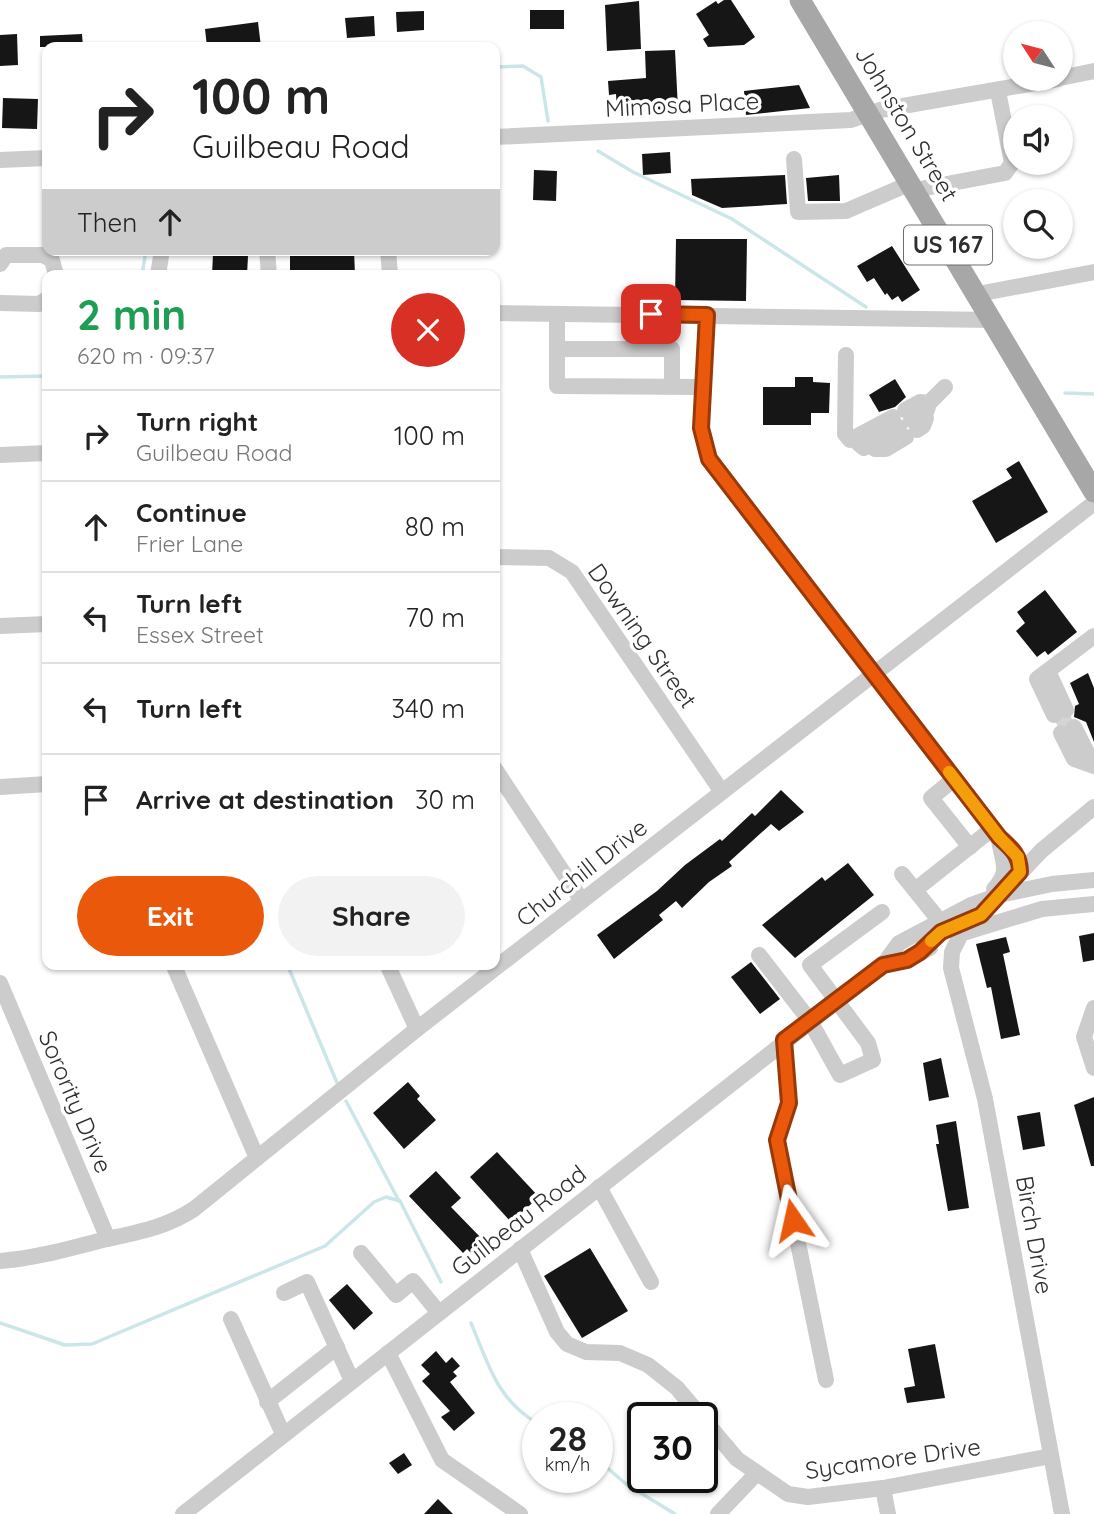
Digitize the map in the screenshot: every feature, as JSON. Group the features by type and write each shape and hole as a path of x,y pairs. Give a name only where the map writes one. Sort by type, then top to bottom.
{"main road":[{"name":"Johnston Street","path":"800,0 1094,492"}],"street":[{"name":"Mimosa Place","path":"1073,75 1094,71"},
{"name":"Mimosa Place","path":"500,137 851,120 880,110 1003,90"},
{"path":"794,159 798,212 846,211 913,187 1005,173 1012,163 998,91"},
{"path":"0,160 42,158"},
{"path":"0,264 6,254 42,254"},
{"path":"46,256 52,260 55,270"},
{"path":"978,294 1094,272"},
{"path":"0,303 38,304 42,302"},
{"path":"500,313 993,320"},
{"path":"557,314 557,386 703,387"},
{"path":"707,315 701,428 709,459 995,833 1018,857 1020,872"},
{"path":"557,349 672,349 672,386"},
{"path":"846,355 845,434 862,445"},
{"path":"862,445 910,420 945,387"},
{"path":"862,445 910,420"},
{"path":"0,455 42,453"},
{"name":"Churchill Drive","path":"500,965 1094,503"},
{"name":"Downing Street","path":"500,557 535,555 565,565 722,792"},
{"path":"0,626 42,624"},
{"path":"1060,712 1046,673 1094,636"},
{"path":"1068,730 1079,754 1094,766"},
{"path":"500,777 582,901"},
{"path":"954,779 931,798 970,847"},
{"path":"0,787 42,784"},
{"path":"920,952 941,932 981,915 1020,872 1094,807"},
{"path":"915,890 970,847 995,833"},
{"path":"982,901 1002,880 1006,870 1006,859 995,833"},
{"path":"902,874 940,920"},
{"name":"Guilbeau Road","path":"184,1514 784,1040 883,965 899,943 940,920 999,895 1052,884 1094,880"},
{"name":"Guilbeau Road","path":"883,965 907,960 961,934 1042,909 1094,904"},
{"path":"759,955 810,1021 840,1075 873,1060 868,1043 810,965 882,912"},
{"path":"951,968 952,953 961,934"},
{"path":"920,952 932,955 951,968"},
{"name":"Birch Drive","path":"951,968 985,1099 1062,1514"},
{"path":"176,970 257,1158"},
{"path":"390,970 417,1029"},
{"name":"Churchill Drive","path":"0,1261 48,1255 152,1229 179,1219 493,970"},
{"name":"Sorority Drive","path":"0,983 108,1239"},
{"path":"1094,1008 1084,1037 1094,1068"},
{"path":"784,1040 789,1103 777,1140 826,1380"},
{"path":"599,1187 650,1282"},
{"name":"Sycamore Drive","path":"520,1249 557,1332 567,1344 586,1352 620,1353 648,1365 677,1388 737,1459 788,1494 802,1497 883,1488 1052,1456"},
{"path":"361,1253 396,1295 413,1281 439,1313"},
{"path":"284,1293 307,1282 352,1381"},
{"path":"230,1319 283,1434"},
{"path":"268,1402 337,1347"},
{"path":"388,1353 442,1460 520,1514"},
{"path":"718,1514 756,1474"},
{"path":"883,1488 888,1514"}],"building":[{"path":"731,0 755,37 744,45 708,47 703,39 709,35 696,14 716,1 718,4"},
{"path":"639,1 641,49 607,51 605,5"},
{"path":"530,10 564,10 564,29 530,29"},
{"path":"424,11 424,30 397,32 396,12"},
{"path":"374,16 375,36 347,38 345,18"},
{"path":"258,22 260,42 206,42 205,29"},
{"path":"17,34 18,65 0,66 0,35"},
{"path":"82,34 83,42 42,42 40,47 40,36"},
{"path":"675,50 678,109 617,112 616,94 609,95 608,81 646,78 645,51"},
{"path":"799,85 810,108 746,115 744,91"},
{"path":"3,98 38,99 37,129 2,128"},
{"path":"670,152 671,173 643,175 642,154"},
{"path":"534,170 557,171 556,201 533,200"},
{"path":"785,175 787,204 722,208 692,195 691,179"},
{"path":"839,175 840,201 808,201 806,178"},
{"path":"676,239 747,239 746,301 675,300"},
{"path":"892,246 920,290 902,302 898,296 892,300 887,293 885,295 874,278 867,282 857,266"},
{"path":"213,256 248,256 247,270 212,270"},
{"path":"290,256 354,256 355,270 290,270"},
{"path":"795,377 813,377 813,382 830,383 829,413 811,413 811,425 763,425 763,387 795,387"},
{"path":"895,379 906,397 895,407 879,412 869,395"},
{"path":"1019,461 1048,512 996,543 972,501 1012,478 1006,469"},
{"path":"1045,590 1077,632 1048,655 1045,651 1037,657 1016,631 1025,623 1017,612"},
{"path":"1088,673 1094,688 1094,742 1086,722 1074,717 1075,706 1079,704 1070,683"},
{"path":"781,790 804,812 779,831 771,824 729,862 732,866 709,882 682,908 676,901 659,915 663,920 614,959 597,935 657,891 685,865 720,839 722,841 752,813 755,816"},
{"path":"848,863 874,895 795,958 762,925 822,877 825,881"},
{"path":"1094,933 1094,960 1083,962 1079,936"},
{"path":"1006,937 1010,952 1003,954 1020,1035 1001,1039 991,987 987,988 976,944"},
{"path":"751,962 780,999 760,1014 731,977"},
{"path":"941,1058 949,1097 929,1101 923,1063"},
{"path":"408,1082 420,1096 417,1099 436,1120 404,1149 373,1113"},
{"path":"1094,1097 1094,1166 1091,1166 1074,1105"},
{"path":"1040,1112 1045,1146 1023,1150 1017,1116"},
{"path":"956,1121 969,1208 948,1211 936,1144 939,1144 936,1125"},
{"path":"497,1152 539,1197 511,1222 470,1177"},
{"path":"436,1171 461,1198 451,1207 484,1241 471,1253 467,1249 463,1253 409,1196"},
{"path":"590,1248 628,1311 582,1338 544,1276"},
{"path":"347,1284 373,1313 354,1330 329,1300"},
{"path":"935,1344 945,1398 907,1403 904,1388 915,1386 908,1349"},
{"path":"436,1351 446,1363 452,1357 460,1366 453,1372 457,1376 450,1382 475,1413 454,1431 441,1417 450,1411 422,1381 430,1374 421,1365"},
{"path":"404,1453 412,1465 398,1474 389,1463"},
{"path":"438,1499 453,1514 424,1514"}],"waterway":[{"path":"500,67 523,66 541,77 548,121"},
{"path":"598,151 633,172 732,219 866,307"},
{"path":"143,270 145,256"},
{"path":"0,377 42,376"},
{"path":"1065,393 1094,394"},
{"path":"290,970 338,1085"},
{"path":"346,1101 399,1201"},
{"path":"0,1323 65,1345 92,1344 325,1246 374,1202 386,1197 400,1201 441,1282"},
{"path":"471,1323 495,1379 522,1413"},
{"path":"613,1473 626,1484 675,1514"}],"tunnel":[{"path":"1060,712 1068,730"}],"slow traffic":[{"path":"931,941 941,932 981,915 1020,872 1018,857 999,837 949,772"}],"route":[{"path":"651,314 707,315 701,428 702,441 709,459 720,477 999,837 1018,857 1020,864 1020,872 981,915 941,932 907,960 883,965 784,1040 789,1103 777,1140 793,1220"}]}
